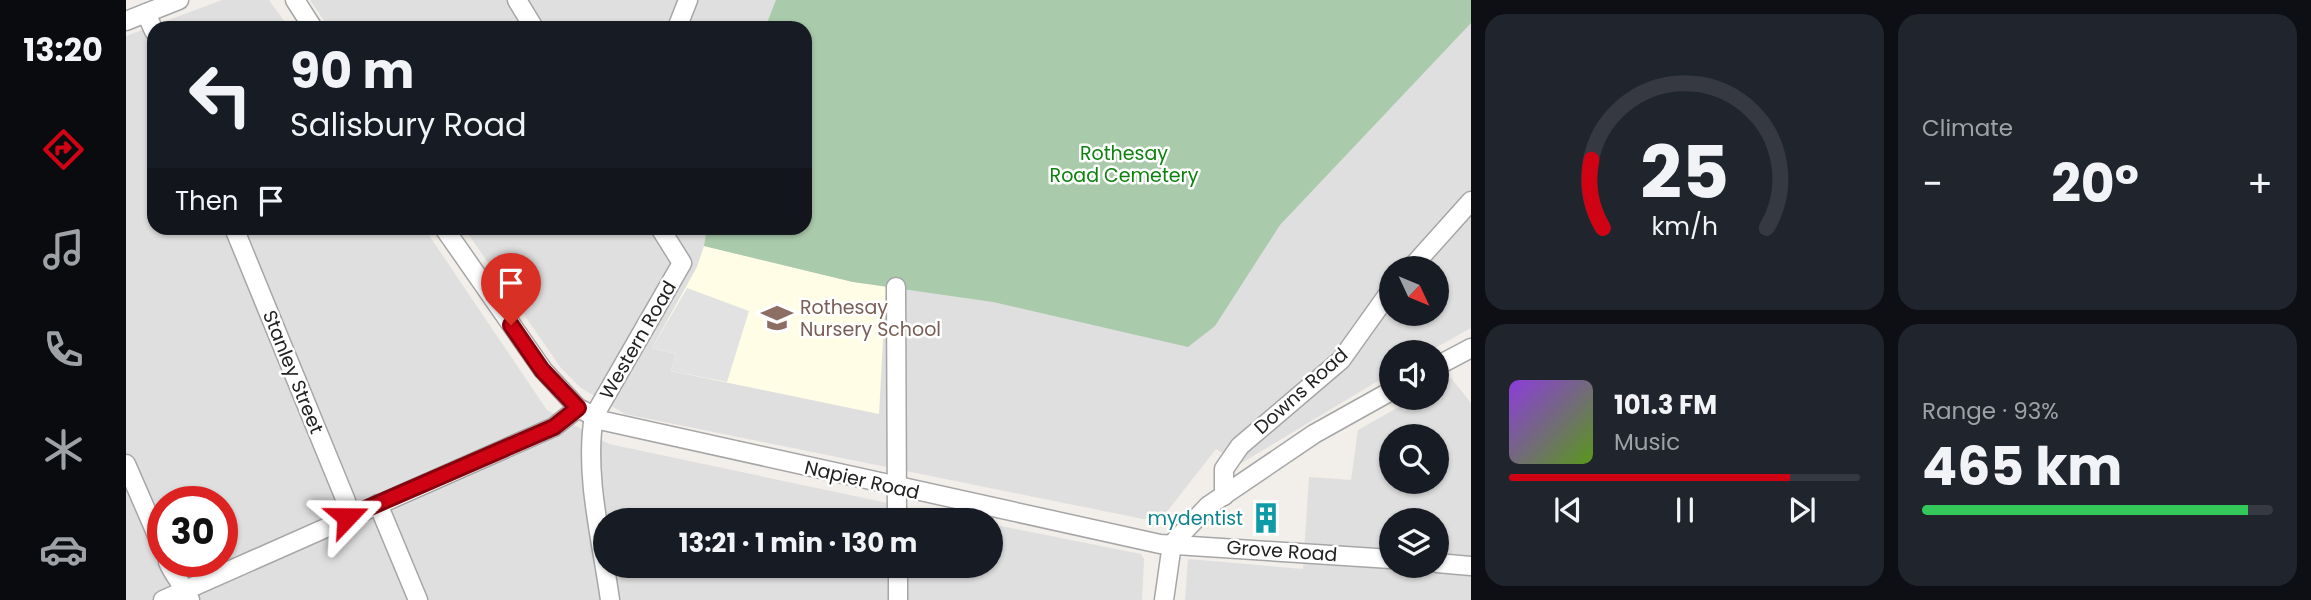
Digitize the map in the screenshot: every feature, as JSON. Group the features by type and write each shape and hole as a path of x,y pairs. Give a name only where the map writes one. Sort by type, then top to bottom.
{"street":[{"path":"126,20 178,0"},
{"path":"295,0 308,21"},
{"path":"517,0 530,21"},
{"path":"680,21 688,0"},
{"path":"146,13 150,21"},
{"path":"1422,256 1471,201"},
{"name":"Stanley Street","path":"237,235 346,502 347,517"},
{"path":"449,235 542,370 586,412 610,600"},
{"name":"Western Road","path":"586,412 682,263 664,235"},
{"path":"896,287 897,508"},
{"name":"Downs Road","path":"1224,496 1224,469 1240,446 1341,360 1379,307"},
{"path":"1449,360 1471,348"},
{"path":"1164,600 1172,544 1208,506 1314,434 1379,398"},
{"path":"163,600 188,595 347,517 586,412"},
{"name":"Napier Road","path":"586,412 614,425 897,488 1172,544"},
{"path":"126,464 147,512"},
{"path":"378,504 418,600"},
{"name":"Grove Road","path":"1172,544 1379,558"},
{"path":"1449,564 1471,566"},
{"path":"174,577 188,595"},
{"path":"898,578 898,600"}],"shaded area":[{"path":"222,0 269,0 284,21 166,21"},
{"path":"310,0 1471,0 1471,328 1449,340 1379,340 1379,380 1240,464 1216,449 1162,518 1143,519 625,414 581,388 561,368 469,235 812,235 812,21 324,21"},
{"path":"147,28 147,235 429,235 547,410 609,444 911,508 593,508 593,578 1003,578 1003,526 1141,554 1144,559 1142,600 126,600 126,36"},
{"name":"Rothesay Nursery School","path":"704,246 853,282 886,286 879,414 671,371 676,354 652,348 697,267"},
{"path":"687,288 749,311 727,382 671,371 676,354 652,348"},
{"path":"1451,378 1471,403 1471,600 1185,600 1188,559 1303,569 1309,477 1351,480 1358,430 1393,410 1449,410"}],"green space":[{"name":"Rothesay Road Cemetery","path":"776,0 1471,0 1471,23 1280,225 1215,326 1188,347 993,302 853,282 704,246 706,235 812,235 812,21 768,21"}],"place":[{"name":"Rothesay Nursery School","path":"777,318"},
{"name":"mydentist","path":"1266,518"}],"route":[{"path":"347,517 554,427 578,408 542,370 511,325"}]}
